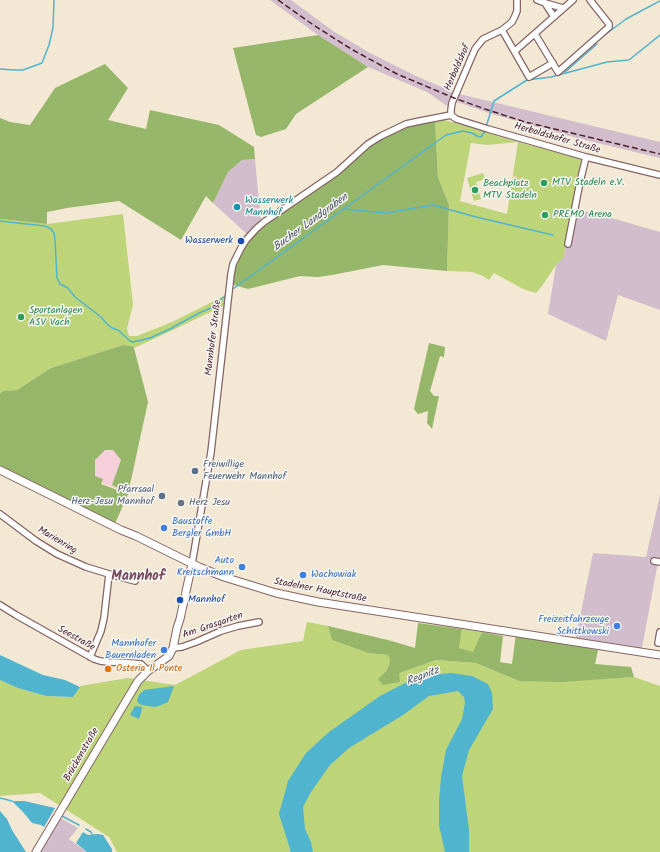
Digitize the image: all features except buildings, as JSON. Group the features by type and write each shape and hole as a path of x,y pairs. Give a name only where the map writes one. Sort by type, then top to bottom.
{"main road":[{"name":"Stadelner Hauptstraße","path":"0,470 192,564 224,577 276,593 304,600 660,655"},
{"name":"Mannhofer Straße","path":"174,648 177,628 192,564"},
{"path":"148,671 169,656 174,648"},
{"name":"Brückenstraße","path":"36,852 130,693 138,681 148,671"}],"street":[{"name":"Herboldshof","path":"451,115 450,110 452,103 475,49 483,40 502,30 512,22 517,10 517,0"},
{"path":"537,0 563,8"},
{"path":"515,51 573,0"},
{"path":"535,34 558,72 609,27 609,24 590,0"},
{"path":"545,3 554,17"},
{"path":"502,30 529,77 553,63"},
{"name":"Herboldshofer Straße","path":"451,115 456,119 488,129 660,176"},
{"name":"Mannhofer Straße","path":"192,564 211,452 230,283 234,264 241,248 251,234 264,222 338,172 368,144 406,124 451,115"},
{"path":"568,244 586,157"},
{"name":"Marienring","path":"0,514 36,541 57,554 86,567 135,581"},
{"path":"90,657 104,618 109,574"},
{"name":"Seestraße","path":"0,605 90,657 100,661 141,664 148,671"},
{"name":"Am Grasgarten","path":"174,648 196,642 221,631 259,622"},
{"path":"660,632 658,643 660,643"}],"shaded area":[{"path":"270,0 291,0 333,31 370,53 416,76 455,93 660,142 660,158 577,138 492,114 451,100 447,106 427,92 368,67 318,35"},
{"path":"255,159 261,222 248,235 213,203 228,172 242,160"},
{"path":"572,208 660,232 660,310 618,295 606,341 548,314 556,265 564,256"},
{"path":"103,446 137,457 128,493 81,475"},
{"path":"660,495 660,562 658,562 641,653 598,650 574,646 593,553 646,557"},
{"path":"60,818 78,828 69,839 87,852 39,852"}],"green space":[{"path":"318,35 368,67 296,114 286,129 261,137 256,135 233,48"},
{"path":"105,64 128,88 108,120 146,129 150,110 219,125 254,147 255,159 242,160 228,172 213,203 206,196 181,240 119,201 47,212 47,224 0,219 0,118 10,122 30,125 55,88"},
{"path":"444,120 581,159 564,257 556,265 536,293 523,289 494,273 489,280 472,272 447,271 449,205 438,177 435,121","holes":["518,142 507,214 460,201 471,143 487,145"]},
{"path":"435,121 438,177 449,205 447,271 383,265 318,277 300,276 248,289 234,285 234,273 238,258 248,235 330,177 364,148 406,124"},
{"name":"Beachplatz MTV Stadeln","path":"483,173 485,179 476,182 481,199 474,201 467,178"},
{"path":"123,214 133,305 127,328 129,336 137,336 172,322 226,295 225,305 134,348 132,346 123,345 51,368 17,390 3,391 0,394 0,219 47,224"},
{"path":"429,343 445,347 444,357 440,356 430,391 434,396 439,396 432,429 427,423 428,411 418,414 414,409"},
{"path":"123,345 132,346 134,348 148,402 128,493 112,485 121,460 113,450 105,450 95,460 95,476 103,479 101,484 128,494 114,526 0,470 0,394 3,391 17,390 51,368"},
{"path":"307,622 328,626 332,640 368,653 388,655 390,661 387,670 378,679 436,660 476,663 519,681 586,680 634,677 660,686 660,852 117,852 109,837 40,793 0,796 0,680 18,688 46,696 73,697 80,686 128,678 175,685 241,650 303,641"},
{"path":"418,623 462,629 459,648 473,652 482,632 503,636 500,662 512,664 516,634 598,650 595,664 631,667 634,677 562,682 519,681 476,663 436,660 399,673 400,682 383,685 378,679 387,670 390,661 388,655 368,653 332,640 328,626 415,648"},
{"path":"462,629 482,632 474,653 459,648"}],"water":[{"path":"0,655 43,675 65,680 80,687 73,697 46,696 18,688 0,680"},
{"name":"Regnitz","path":"451,673 472,676 488,684 492,693 493,709 469,750 462,776 469,830 469,852 445,852 439,825 441,777 446,750 462,719 465,703 464,697 458,691 429,696 403,715 349,748 330,765 311,792 303,807 305,829 311,842 313,852 291,852 279,814 288,781 306,753 329,732 380,696 411,680 430,675"},
{"path":"174,686 168,702 155,707 138,703 137,700 139,695 144,690"},
{"path":"135,706 142,707 139,719 130,715"},
{"path":"12,801 24,801 55,808 44,827 32,823"},
{"path":"0,811 7,819 26,852 0,852"},
{"path":"83,832 88,835 103,835 112,849 112,852 87,852 76,843"}],"waterway":[{"path":"0,69 23,70 42,63 49,45 53,28 54,0"},
{"path":"602,37 626,19 660,1"},
{"name":"Bucher Landgraben","path":"486,127 494,101 527,80 551,77 607,62 629,60 660,35"},
{"path":"565,72 597,44"},
{"name":"Bucher Landgraben","path":"230,291 446,135 463,131 481,137 485,131"},
{"path":"344,209 386,213 433,205 476,217 553,235"},
{"name":"Bucher Landgraben","path":"0,221 45,226 51,229 54,233 57,278 60,284 68,288 75,297 101,317 112,328 118,330 133,342 150,338 170,329 213,307 226,295"},
{"path":"0,798 12,801"},
{"path":"60,815 79,825"},
{"path":"86,829 91,832 93,836"}],"railway":[{"path":"278,0 351,49 397,74 454,98 525,122 660,154"}],"place":[{"name":"MTV Stadeln e.V.","path":"544,183"},
{"name":"Beachplatz MTV Stadeln","path":"475,190"},
{"name":"Wasserwerk Mannhof","path":"237,207"},
{"name":"PREMO Arena","path":"545,215"},
{"name":"Wasserwerk","path":"241,241"},
{"name":"Sportanlagen ASV Vach","path":"21,317"},
{"name":"Freiwillige Feuerwehr Mannhof","path":"195,471"},
{"name":"Pfarrsaal Herz-Jesu Mannhof","path":"162,496"},
{"name":"Herz Jesu","path":"181,503"},
{"name":"Baustoffe Bergler GmbH","path":"164,528"},
{"name":"Auto Kreitschmann","path":"242,567"},
{"name":"Wachowiak","path":"303,575"},
{"name":"Mannhof","path":"180,600"},
{"name":"Freizeitfahrzeuge Schittkowski","path":"617,626"},
{"name":"Mannhofer Bauernladen","path":"164,650"},
{"name":"Osteria Il Ponte","path":"108,669"}],"district":[{"name":"Mannhof","path":"138,578"}]}
